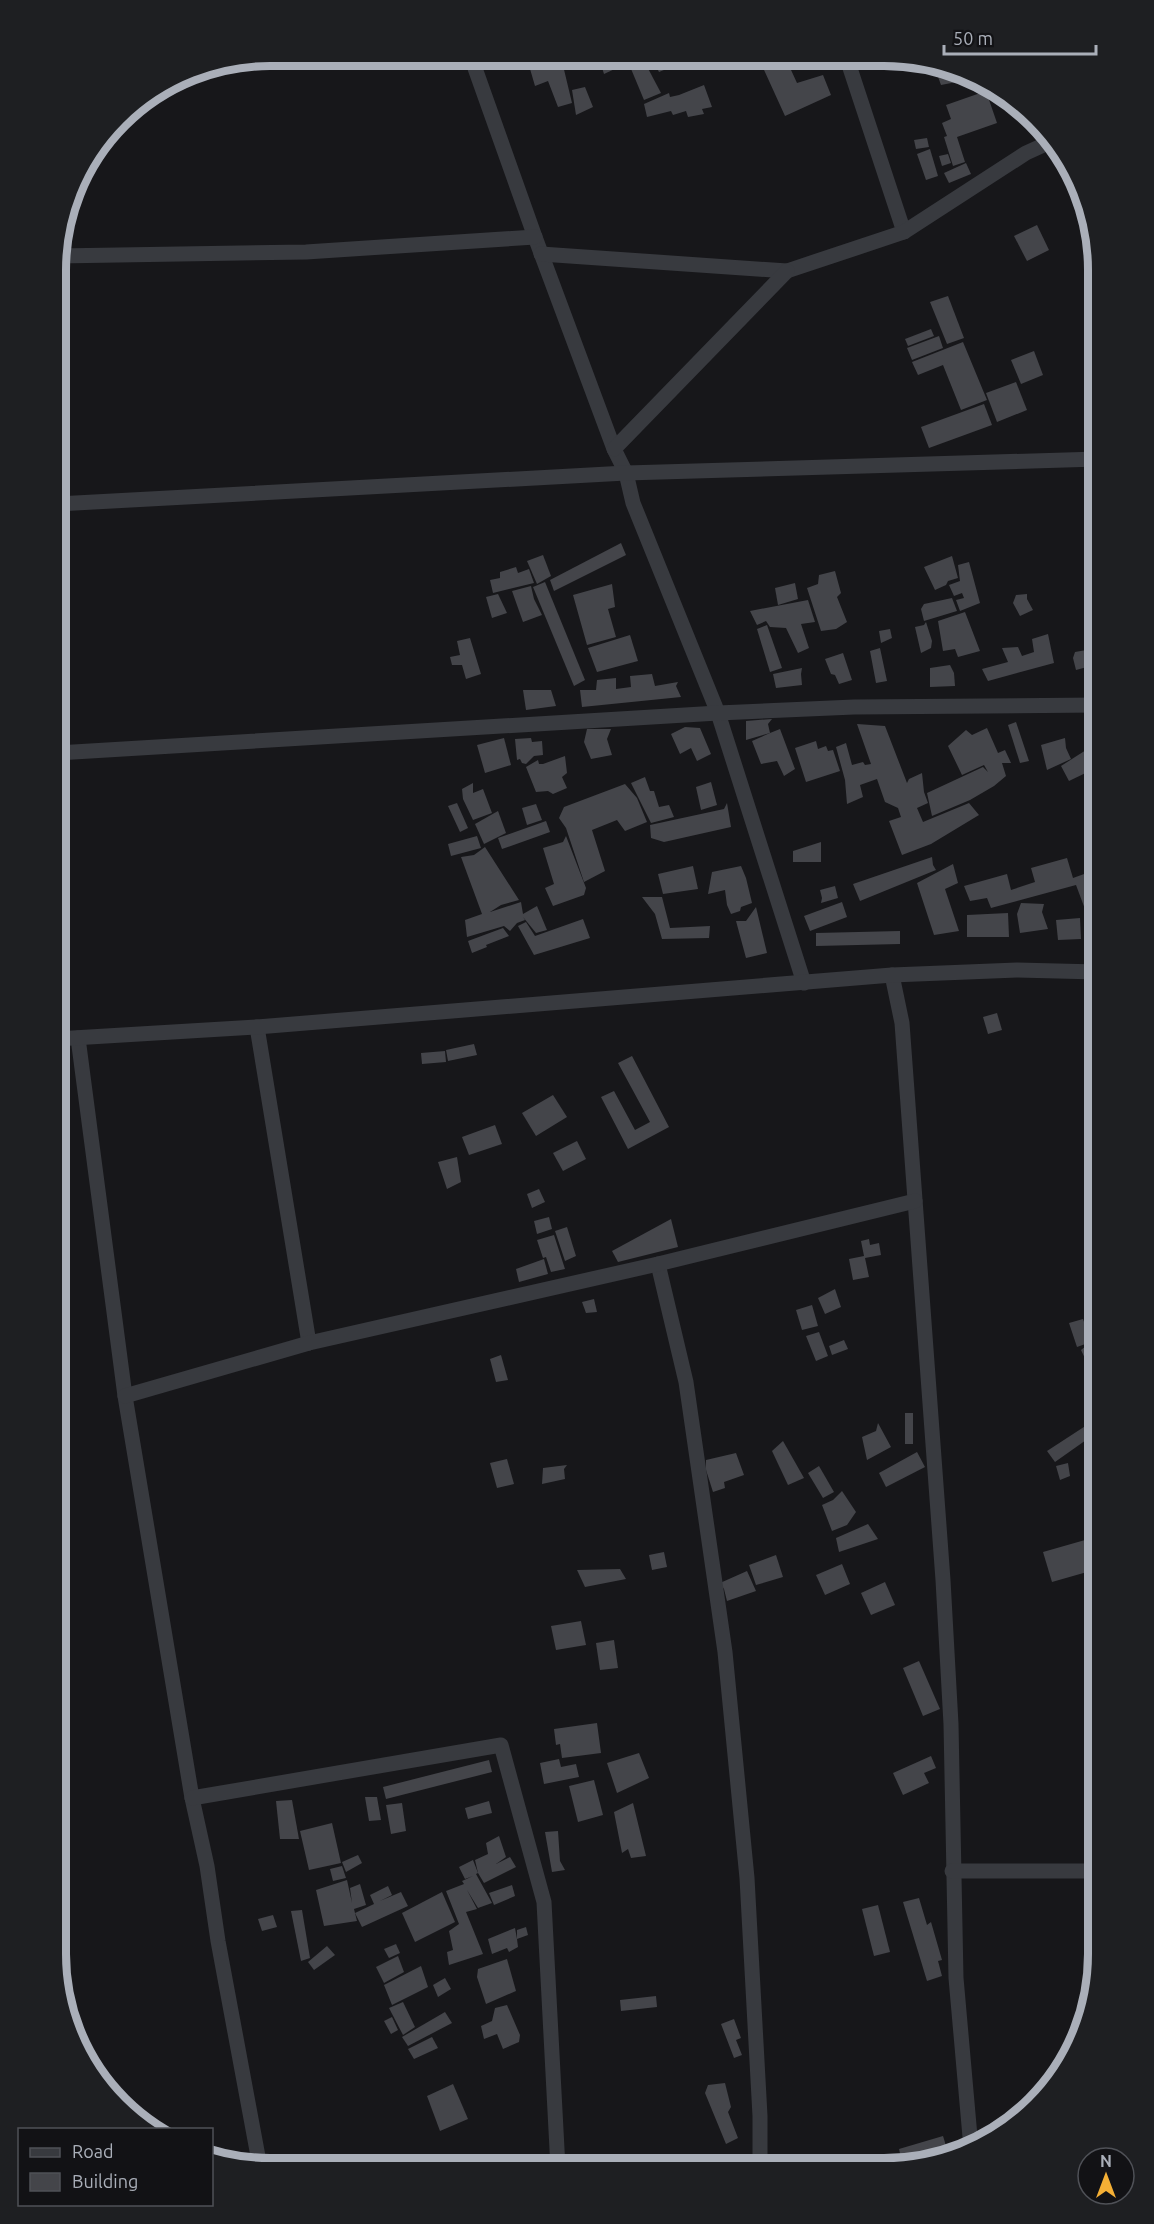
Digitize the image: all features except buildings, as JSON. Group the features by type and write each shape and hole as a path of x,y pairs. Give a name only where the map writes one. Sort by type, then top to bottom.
{"street":[{"path":"474,66 614,449 627,473 633,503 718,712 804,983"},
{"path":"849,66 904,232"},
{"path":"541,254 787,272 904,232 1026,153 1044,144"},
{"path":"67,256 306,252 535,237"},
{"path":"614,449 787,272"},
{"path":"66,504 627,473 1088,459"},
{"path":"66,752 718,712 1088,705"},
{"path":"66,1039 257,1027 892,975 1017,969 1088,972"},
{"path":"892,975 902,1023 943,1580 951,1725 952,1871 956,1978 970,2139"},
{"path":"257,1027 309,1343"},
{"path":"78,1038 124,1396 192,1798 207,1866 218,1941 258,2157"},
{"path":"124,1396 309,1343 658,1264 915,1201"},
{"path":"658,1264 686,1382 725,1652 747,1878 760,2116 760,2158"},
{"path":"192,1798 501,1745 544,1902 557,2158"},
{"path":"952,1871 1088,1871"}]}
